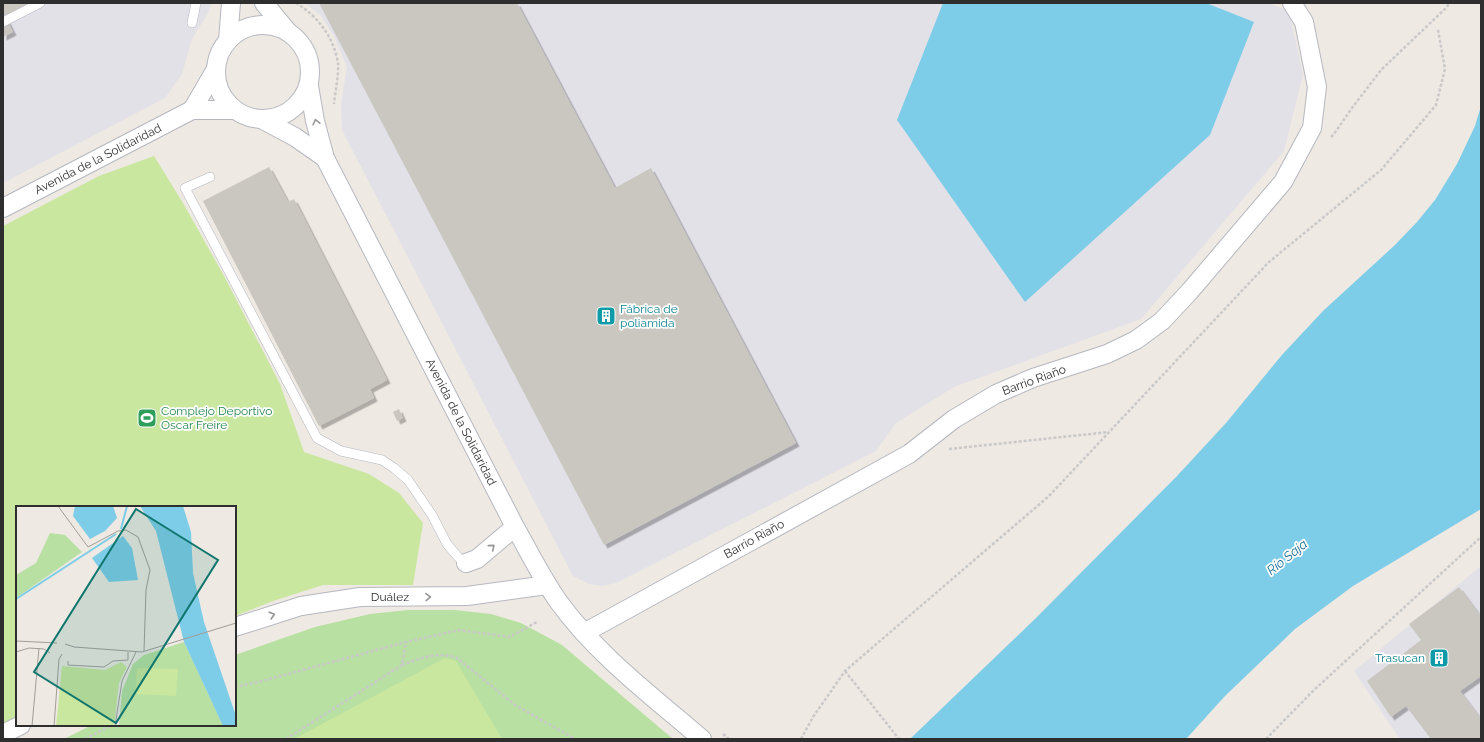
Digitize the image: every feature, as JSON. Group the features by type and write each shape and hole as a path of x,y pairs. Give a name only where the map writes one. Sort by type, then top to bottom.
{"street":[{"path":"228,40 231,3"},
{"path":"264,3 289,32"},
{"name":"Barrio Riaño","path":"584,633 909,454 954,419 996,394 1033,378 1107,354 1136,340 1162,321 1190,291 1283,182 1312,128 1317,87 1304,22 1292,3"},
{"name":"Avenida de la Solidaridad","path":"192,110 216,69 220,54 228,40 241,30 256,25 268,25 279,27 289,32 300,42 308,56 311,71 309,86 303,100 292,111 278,118 263,120"},
{"name":"Avenida de la Solidaridad","path":"216,69 217,84 224,99 234,110 248,117 263,120 295,137 325,158"},
{"name":"Avenida de la Solidaridad","path":"309,86 315,121 325,158 515,528 547,585 584,633 621,670 702,739"},
{"name":"Avenida de la Solidaridad","path":"3,208 192,110 234,110"},
{"path":"466,563 477,559 515,528"},
{"name":"Duález","path":"236,626 301,606 360,597 467,596 547,585"},
{"path":"3,734 19,726"}],"lane":[{"path":"3,22 40,3"},
{"path":"192,23 196,3"},
{"path":"210,177 185,188 317,438 341,451 382,460 394,468 408,480 432,515 446,544 458,558 466,563"}],"path":[{"path":"296,3 313,15 326,31 334,47 338,64 334,110"},
{"path":"1306,137 1319,142 1326,141 1334,134 1381,70 1449,3"},
{"path":"801,739 813,717 845,671 1049,496 1268,262 1381,170 1436,105 1445,69 1438,30"},
{"path":"947,450 1109,432"},
{"path":"1266,739 1314,690 1481,537"},
{"path":"236,687 406,642 459,630 510,637 537,622"},
{"path":"402,665 406,642"},
{"path":"286,739 402,665 436,655 450,655 457,658 515,705 575,739"},
{"path":"845,671 899,739"},
{"path":"85,739 110,726"}],"shaded area":[{"path":"3,3 211,3 208,13 192,39 182,74 165,98 3,183"},
{"path":"305,3 1268,3 1289,11 1303,75 1284,151 1141,319 954,387 896,423 876,451 616,583 602,586 589,584 573,576 342,130 341,104 347,67 334,36 321,16"},
{"name":"Trasucan","path":"1481,566 1481,739 1400,739 1354,671"}],"green space":[{"name":"Complejo Deportivo Oscar Freire","path":"154,156 183,203 224,276 280,384 304,452 369,474 399,493 423,523 413,585 323,585 273,601 236,616 236,506 16,506 16,720 3,727 3,226 99,176"},
{"path":"408,610 455,610 491,614 521,623 562,645 673,739 64,739 90,726 236,726 236,655 315,627 370,614"},
{"path":"445,658 456,661 502,739 294,739"}],"water":[{"path":"943,3 1206,3 1254,22 1210,135 1025,302 897,120"},
{"name":"Río Saja","path":"1481,106 1481,509 1353,586 1295,629 1225,696 1186,739 910,739 1036,618 1177,476 1226,423 1281,356 1323,311 1395,245 1417,222 1435,200 1457,164 1475,126"}],"building":[{"path":"3,3 38,3 6,19 3,13"},
{"name":"Fábrica de poliamida","path":"319,3 517,3 615,188 651,168 796,443 604,545"},
{"path":"7,20 13,32 3,37 3,22"},
{"path":"269,167 288,202 294,199 387,380 370,389 374,398 319,426 203,201"},
{"path":"399,409 403,418 397,421 393,412"},
{"name":"Trasucan","path":"1459,587 1479,614 1481,613 1481,676 1460,691 1481,719 1481,739 1431,739 1406,706 1391,717 1367,681 1421,640 1409,624"}],"place":[{"name":"Fábrica de poliamida","path":"606,316"},
{"name":"Complejo Deportivo Oscar Freire","path":"147,418"},
{"name":"Trasucan","path":"1439,658"}]}
